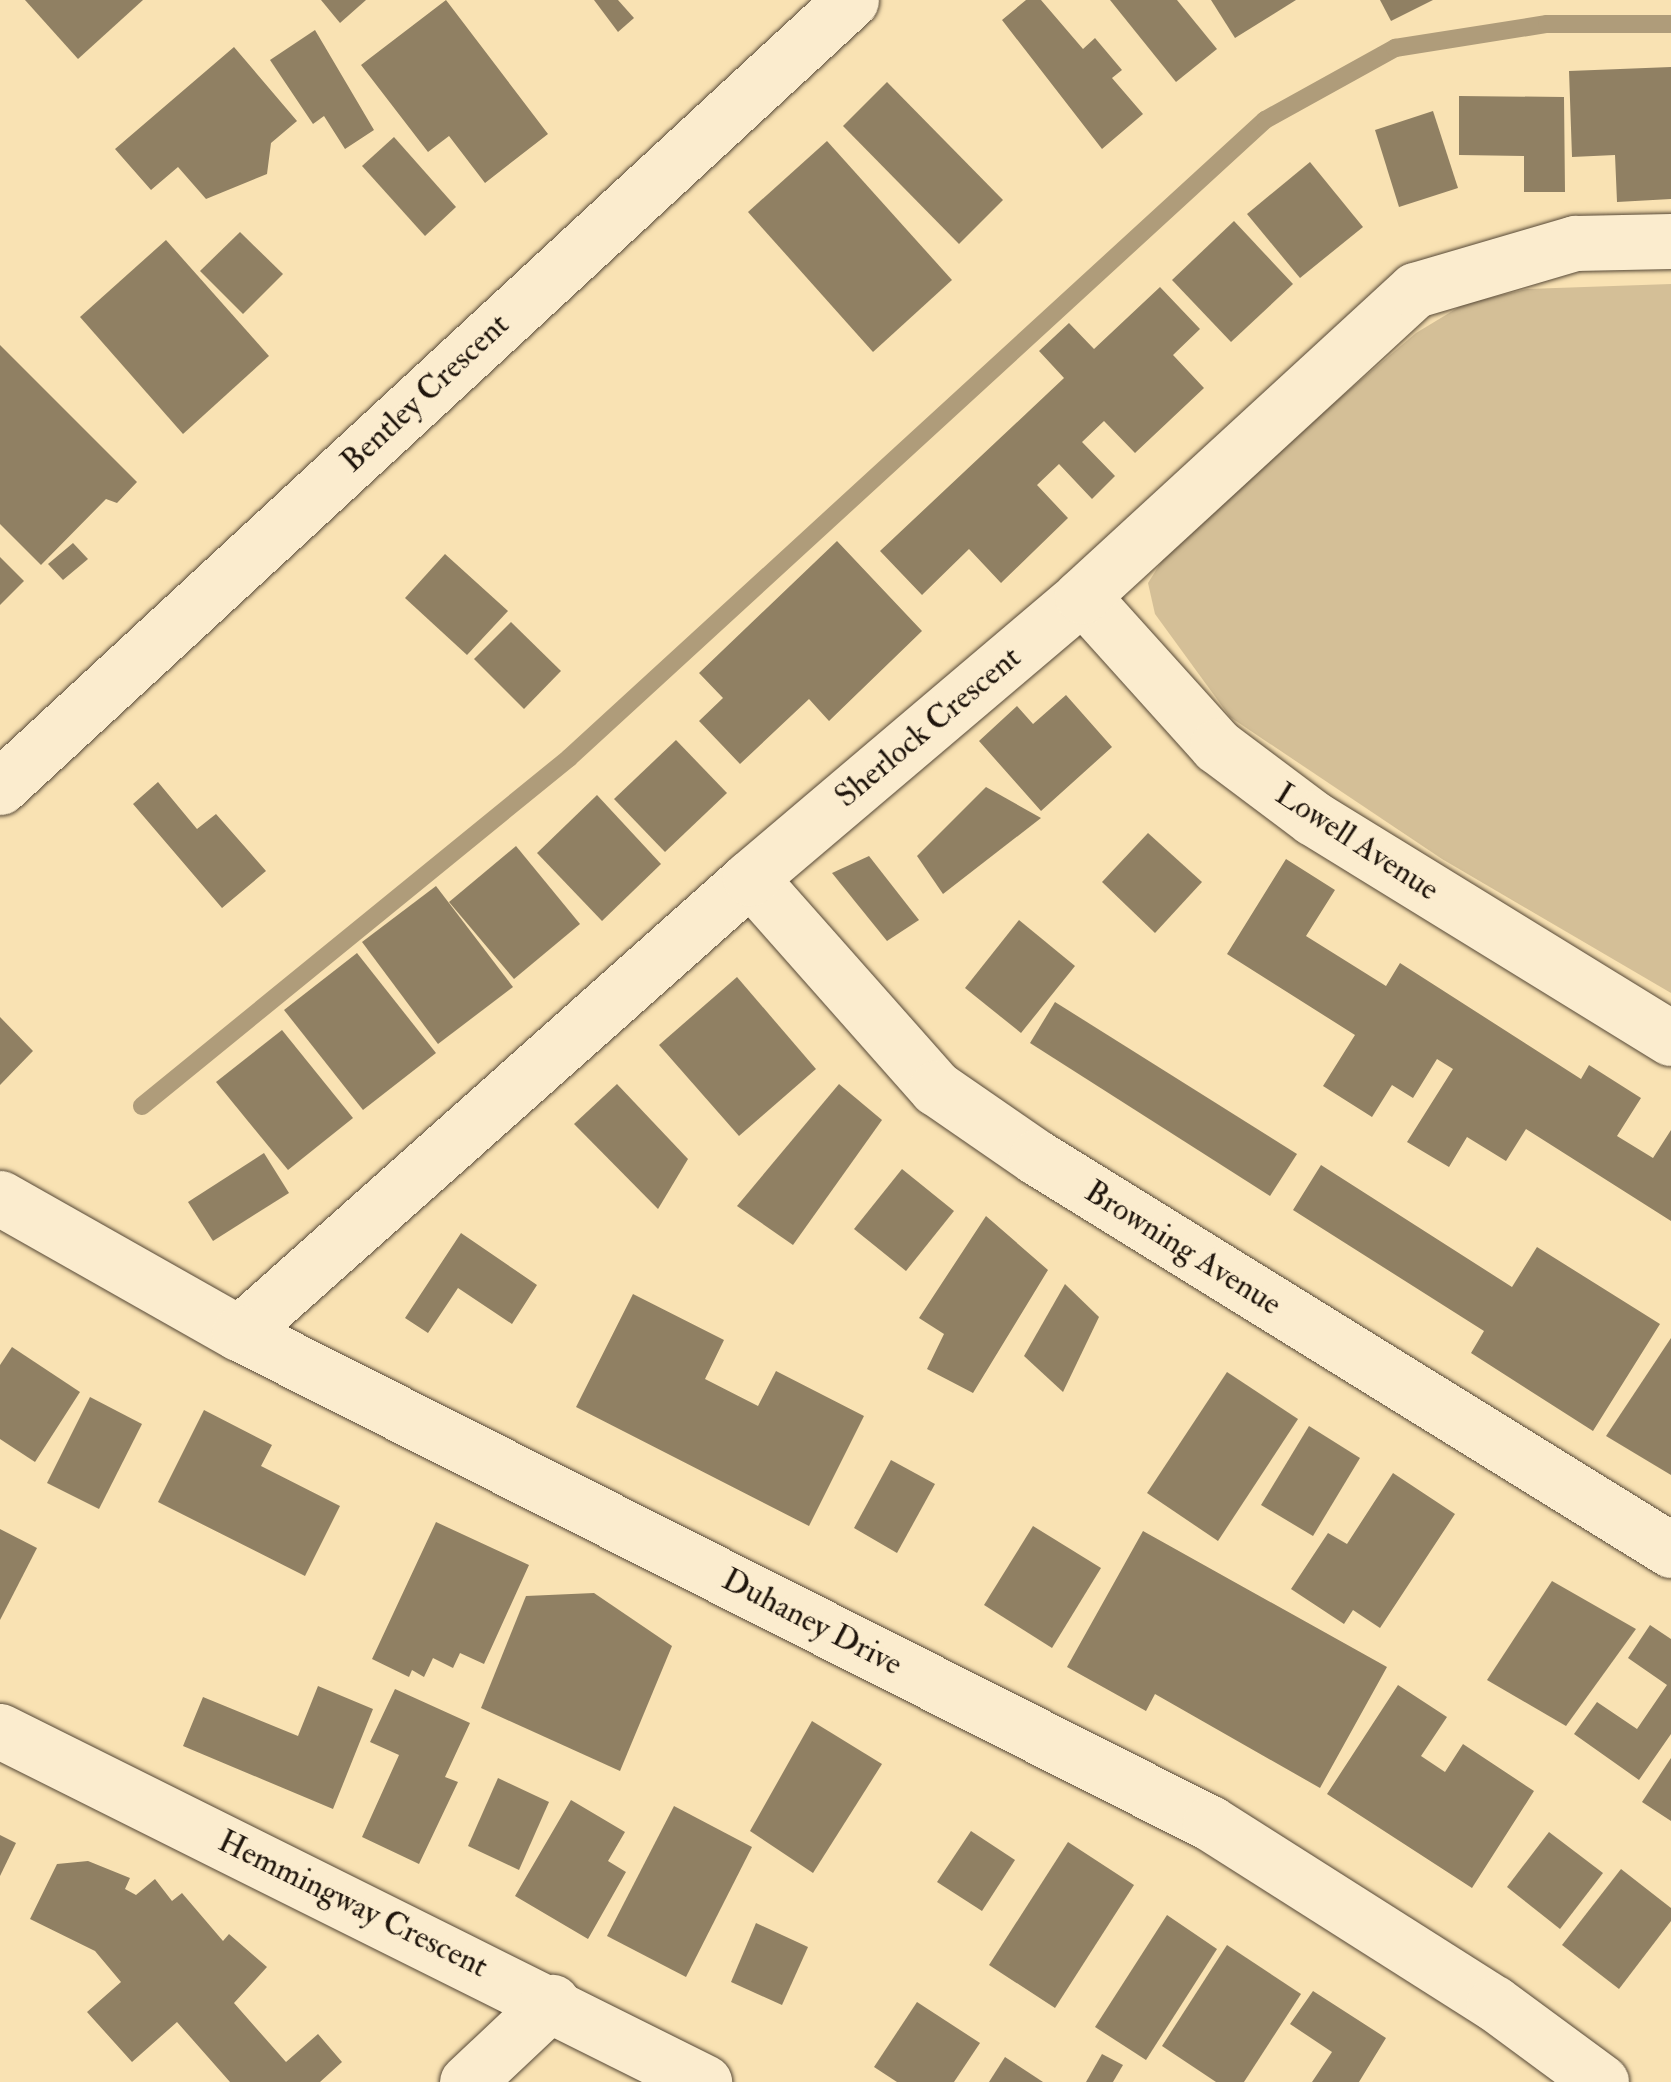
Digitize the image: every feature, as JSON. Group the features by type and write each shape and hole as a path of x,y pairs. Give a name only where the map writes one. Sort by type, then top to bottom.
{"street":[{"name":"Bentley Crescent","path":"0,787 851,0"},
{"name":"Sherlock Crescent","path":"239,1333 750,878 1082,596 1415,290 1575,244 1671,241"},
{"name":"Lowell Avenue","path":"1082,596 1217,746 1313,818 1671,1038"},
{"name":"Browning Avenue","path":"750,878 936,1088 1036,1157 1671,1550"},
{"name":"Duhaney Drive","path":"0,1198 239,1333 1210,1823 1494,2003 1602,2082"},
{"name":"Hemmingway Crescent","path":"0,1730 552,2002 704,2082"},
{"path":"467,2082 552,2002"}],"shaded area":[{"path":"1671,284 1671,993 1442,859 1230,717 1155,614 1148,583 1177,537 1416,333 1464,304 1527,289"}],"building":[{"path":"25,0 143,0 78,59"},
{"path":"321,0 366,0 340,23"},
{"path":"446,0 548,134 485,183 449,136 428,152 361,65"},
{"path":"594,0 618,0 634,18 618,32"},
{"path":"1026,0 1041,0 1083,49 1095,38 1122,70 1112,78 1143,114 1102,149 1002,20"},
{"path":"1110,0 1177,0 1217,49 1176,82"},
{"path":"1211,0 1296,0 1235,38"},
{"path":"1380,0 1433,0 1391,21"},
{"path":"315,30 374,130 345,149 324,116 313,124 270,60"},
{"path":"234,47 297,121 271,143 267,174 206,199 178,167 151,190 115,149"},
{"path":"1671,67 1671,199 1617,202 1615,155 1572,157 1569,71"},
{"path":"887,82 1003,200 959,244 843,126"},
{"path":"1459,96 1564,97 1565,192 1524,192 1524,156 1459,155"},
{"path":"1433,111 1458,188 1399,207 1375,130"},
{"path":"394,137 456,207 425,236 362,166"},
{"path":"827,141 952,280 873,352 748,212"},
{"path":"1310,162 1363,227 1300,278 1247,214"},
{"path":"1234,221 1293,284 1231,342 1172,280"},
{"path":"240,232 283,274 243,314 200,271"},
{"path":"166,240 269,356 183,434 80,317"},
{"path":"1160,287 1200,329 1173,355 1204,388 1135,453 1104,421 1082,442 1115,476 1092,499 1059,464 1037,485 1068,518 1001,583 969,549 922,595 880,551 1064,378 1039,351 1069,323 1094,349"},
{"path":"0,345 137,482 117,503 106,499 41,565 0,524"},
{"path":"837,541 922,631 829,721 809,699 740,764 699,721 723,698 699,673"},
{"path":"73,543 88,559 63,580 48,564"},
{"path":"445,554 508,611 467,655 405,598"},
{"path":"0,557 24,581 0,605"},
{"path":"511,622 561,671 524,709 474,659"},
{"path":"1066,695 1112,747 1041,811 979,741 1017,706 1033,724"},
{"path":"676,740 727,793 665,852 614,799"},
{"path":"158,782 197,829 216,814 266,871 222,908 133,804"},
{"path":"986,787 1041,818 943,894 917,856"},
{"path":"597,795 661,864 602,921 537,853"},
{"path":"1148,833 1202,882 1155,933 1102,882"},
{"path":"516,846 580,924 514,979 449,902"},
{"path":"869,856 919,920 887,941 832,873"},
{"path":"1286,859 1335,890 1306,936 1386,986 1400,963 1581,1079 1589,1065 1641,1098 1617,1136 1653,1158 1671,1130 1671,1221 1526,1129 1506,1161 1467,1137 1449,1167 1407,1142 1453,1069 1437,1059 1413,1098 1392,1085 1372,1117 1323,1086 1355,1035 1227,954"},
{"path":"436,886 513,987 438,1044 362,942"},
{"path":"1019,920 1075,966 1021,1033 965,988"},
{"path":"357,953 436,1053 363,1110 284,1010"},
{"path":"737,977 816,1069 739,1136 659,1045"},
{"path":"1055,1002 1297,1154 1270,1196 1030,1043"},
{"path":"0,1017 33,1051 0,1085"},
{"path":"282,1030 353,1118 288,1170 216,1082"},
{"path":"617,1084 688,1159 658,1209 574,1124"},
{"path":"839,1084 882,1120 793,1245 737,1206"},
{"path":"264,1153 289,1193 213,1241 188,1202"},
{"path":"1321,1165 1512,1287 1537,1247 1660,1324 1593,1431 1471,1353 1484,1331 1293,1210"},
{"path":"902,1169 954,1211 906,1271 854,1229"},
{"path":"986,1216 1048,1270 973,1393 927,1369 944,1334 919,1318"},
{"path":"461,1233 537,1285 512,1324 458,1288 428,1333 405,1318"},
{"path":"1065,1284 1099,1317 1063,1392 1024,1356"},
{"path":"633,1294 724,1340 705,1379 758,1406 776,1371 864,1416 809,1526 576,1407"},
{"path":"1671,1338 1671,1475 1606,1436"},
{"path":"12,1347 80,1392 35,1462 0,1439 0,1365"},
{"path":"1227,1372 1298,1419 1218,1541 1147,1493"},
{"path":"90,1397 142,1424 99,1509 47,1483"},
{"path":"204,1410 272,1445 261,1466 340,1506 305,1576 158,1502"},
{"path":"1309,1426 1360,1458 1313,1536 1261,1505"},
{"path":"891,1460 935,1484 897,1553 854,1528"},
{"path":"1393,1473 1455,1514 1380,1628 1353,1610 1344,1624 1291,1589 1328,1533 1347,1544"},
{"path":"436,1522 529,1565 484,1664 460,1653 453,1668 433,1658 424,1677 412,1670 409,1677 372,1659"},
{"path":"1033,1526 1101,1568 1052,1648 984,1605"},
{"path":"0,1529 37,1548 0,1620"},
{"path":"1143,1531 1387,1667 1320,1788 1155,1694 1146,1711 1067,1667"},
{"path":"1552,1581 1636,1629 1566,1726 1487,1680"},
{"path":"594,1593 672,1646 620,1771 481,1708 526,1596"},
{"path":"1650,1625 1671,1639 1671,1734 1639,1780 1574,1734 1597,1702 1637,1729 1667,1685 1628,1658"},
{"path":"1398,1685 1447,1717 1421,1756 1445,1772 1463,1744 1534,1791 1472,1888 1327,1794"},
{"path":"318,1686 373,1709 333,1809 183,1746 203,1697 298,1736"},
{"path":"395,1689 470,1723 445,1777 458,1782 419,1864 362,1837 399,1755 370,1742"},
{"path":"812,1721 882,1764 813,1873 750,1831"},
{"path":"1671,1758 1671,1821 1642,1802"},
{"path":"498,1778 549,1802 519,1870 468,1846"},
{"path":"571,1800 625,1832 608,1861 626,1872 588,1939 515,1896"},
{"path":"674,1806 752,1847 686,1977 607,1936"},
{"path":"971,1831 1015,1860 982,1911 937,1882"},
{"path":"1549,1832 1603,1873 1560,1929 1507,1887"},
{"path":"0,1835 16,1843 0,1876"},
{"path":"1068,1842 1134,1885 1055,2008 989,1965"},
{"path":"88,1861 130,1878 125,1889 136,1895 155,1879 172,1901 182,1893 223,1941 229,1934 267,1967 234,2003 286,2062 318,2034 342,2062 320,2082 230,2082 177,2022 132,2062 87,2012 121,1982 95,1951 30,1919 57,1864"},
{"path":"1621,1869 1671,1908 1671,1921 1619,1989 1562,1945"},
{"path":"1167,1915 1217,1949 1146,2060 1095,2027"},
{"path":"756,1923 808,1947 782,2005 731,1982"},
{"path":"1227,1945 1301,1994 1244,2082 1216,2082 1162,2046"},
{"path":"1313,1991 1386,2038 1359,2082 1312,2082 1332,2052 1290,2024"},
{"path":"917,2002 980,2043 954,2082 897,2082 874,2067"},
{"path":"1102,2054 1123,2065 1113,2082 1086,2082"},
{"path":"1005,2057 1043,2082 989,2082"}],"waterway":[{"path":"142,1106 569,758 1265,120 1395,48 1547,24 1671,24"}]}
